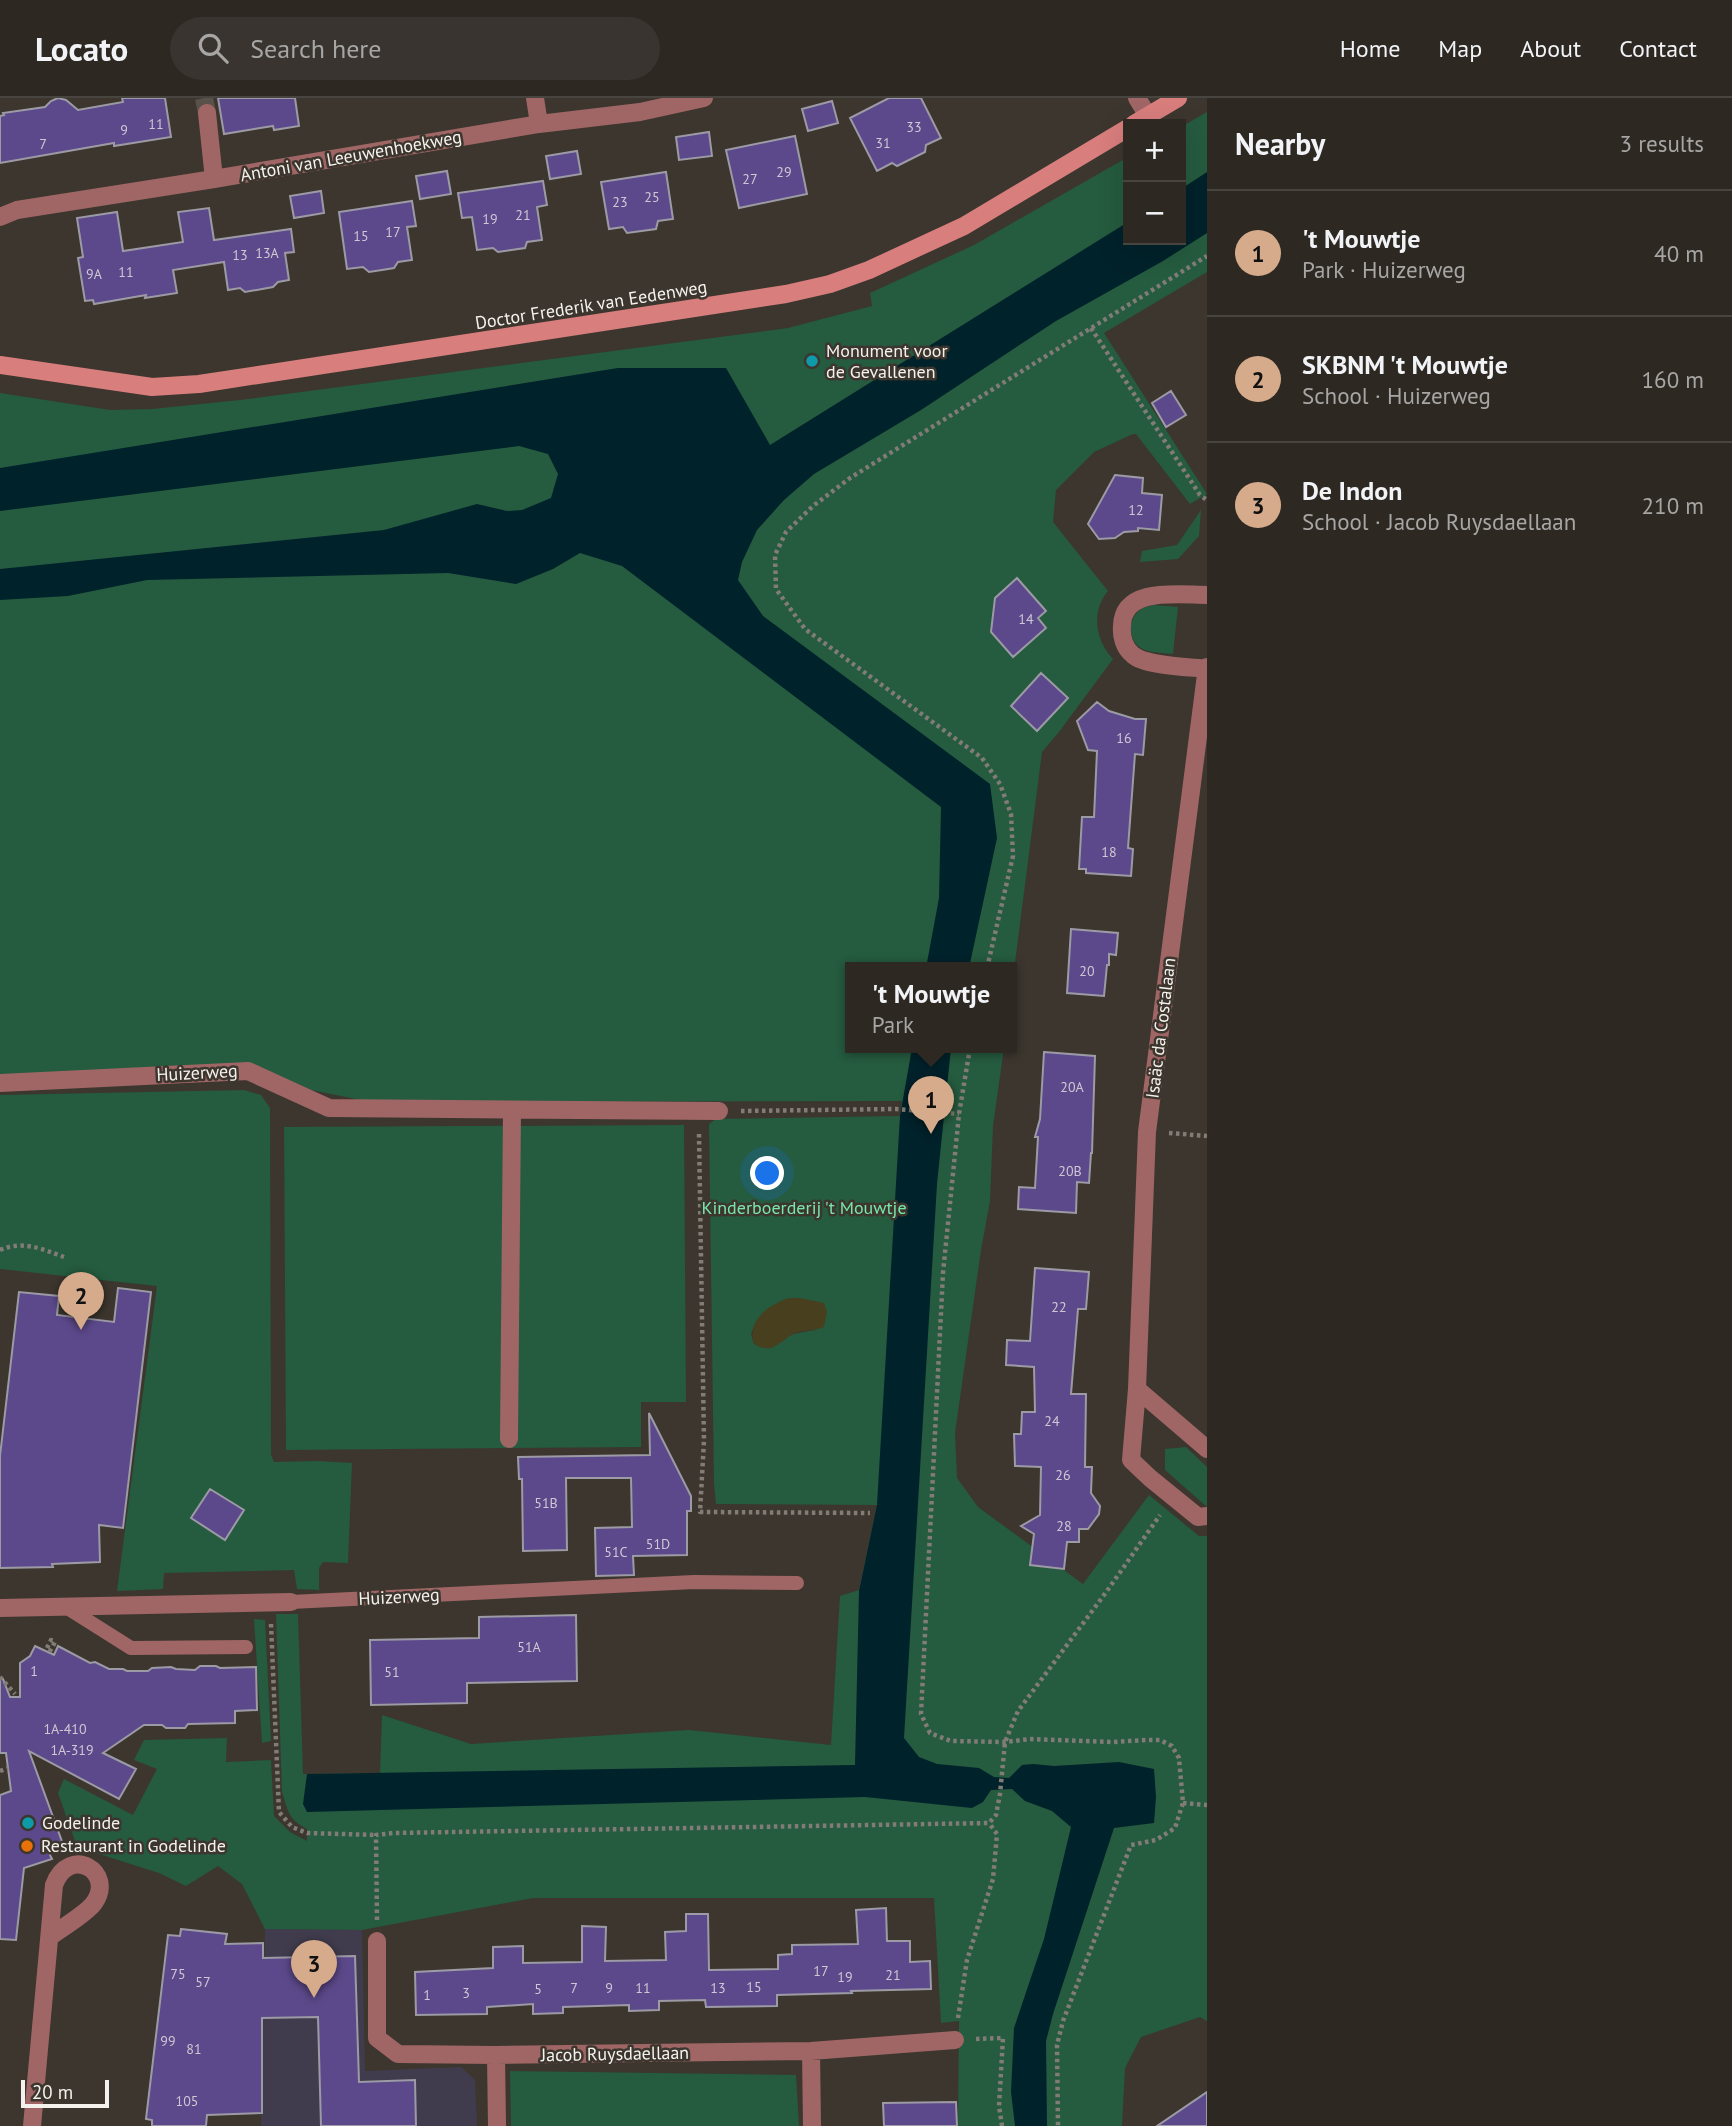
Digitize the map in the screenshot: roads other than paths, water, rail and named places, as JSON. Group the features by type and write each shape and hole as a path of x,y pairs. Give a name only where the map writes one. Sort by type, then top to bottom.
{"street":[{"path":"535,98 539,124"},
{"name":"Antoni van Leeuwenhoekweg","path":"0,217 17,210 539,124 640,112 704,98"},
{"path":"1137,98 1141,119"},
{"path":"1143,119 1178,98"},
{"path":"207,113 214,179"},
{"name":"Doctor Frederik van Eedenweg","path":"0,365 152,387 199,384 786,294 830,284 869,270 964,226 1123,131"},
{"name":"Isaäc da Costalaan","path":"1207,595 1157,595 1136,600 1122,616 1121,638 1133,656 1153,663 1207,668 1147,1132 1137,1390 1131,1460 1198,1517 1207,1516"},
{"name":"Huizerweg","path":"0,1083 248,1071 329,1108 719,1111"},
{"path":"509,1439 512,1111"},
{"path":"1137,1390 1207,1449"},
{"name":"Huizerweg","path":"0,1608 291,1602"},
{"path":"33,2126 51,1936"},
{"name":"Jacob Ruysdaellaan","path":"378,1936 377,2038 397,2054 811,2051 955,2040"},
{"path":"811,2051 812,2126"},
{"path":"496,2055 497,2126"}],"lane":[{"name":"Huizerweg","path":"291,1602 694,1582 797,1583"},
{"path":"66,1607 131,1648 246,1647"}],"water":[{"path":"1207,172 1207,233 1056,321 921,410 814,474 784,500 757,530 742,562 738,580 763,616 990,784 997,838 970,962 927,962 939,898 941,807 622,566 580,553 553,569 516,584 448,573 147,580 68,596 0,600 0,569 384,530 477,504 507,511 522,510 551,498 558,474 548,454 519,446 0,511 0,468 618,368 726,368 770,445 1123,225 1123,245 1186,245 1186,186"},
{"path":"911,1053 950,1053 937,1184 904,1738 919,1757 937,1764 979,1768 994,1777 1009,1778 1022,1765 1033,1764 1054,1766 1119,1762 1154,1769 1154,1823 1114,1828 1053,2014 1046,2041 1047,2126 1015,2126 1011,2092 1014,2028 1044,1939 1071,1827 1052,1811 1025,1801 1012,1789 991,1790 983,1802 972,1808 865,1797 307,1812 303,1804 307,1774 855,1765 859,1591 877,1505 900,1116"}],"tunnel":[{"path":"204,98 207,113"}],"place":[{"name":"Monument voor de Gevallenen","path":"812,361"},
{"name":"'t Mouwtje","path":"931,1134"},
{"name":"SKBNM 't Mouwtje","path":"81,1330"},
{"name":"Godelinde","path":"28,1823"},
{"name":"Restaurant in Godelinde","path":"27,1846"},
{"name":"De Indon","path":"314,1998"}],"park label":[{"name":"Kinderboerderij 't Mouwtje","path":"804,1208"}]}
